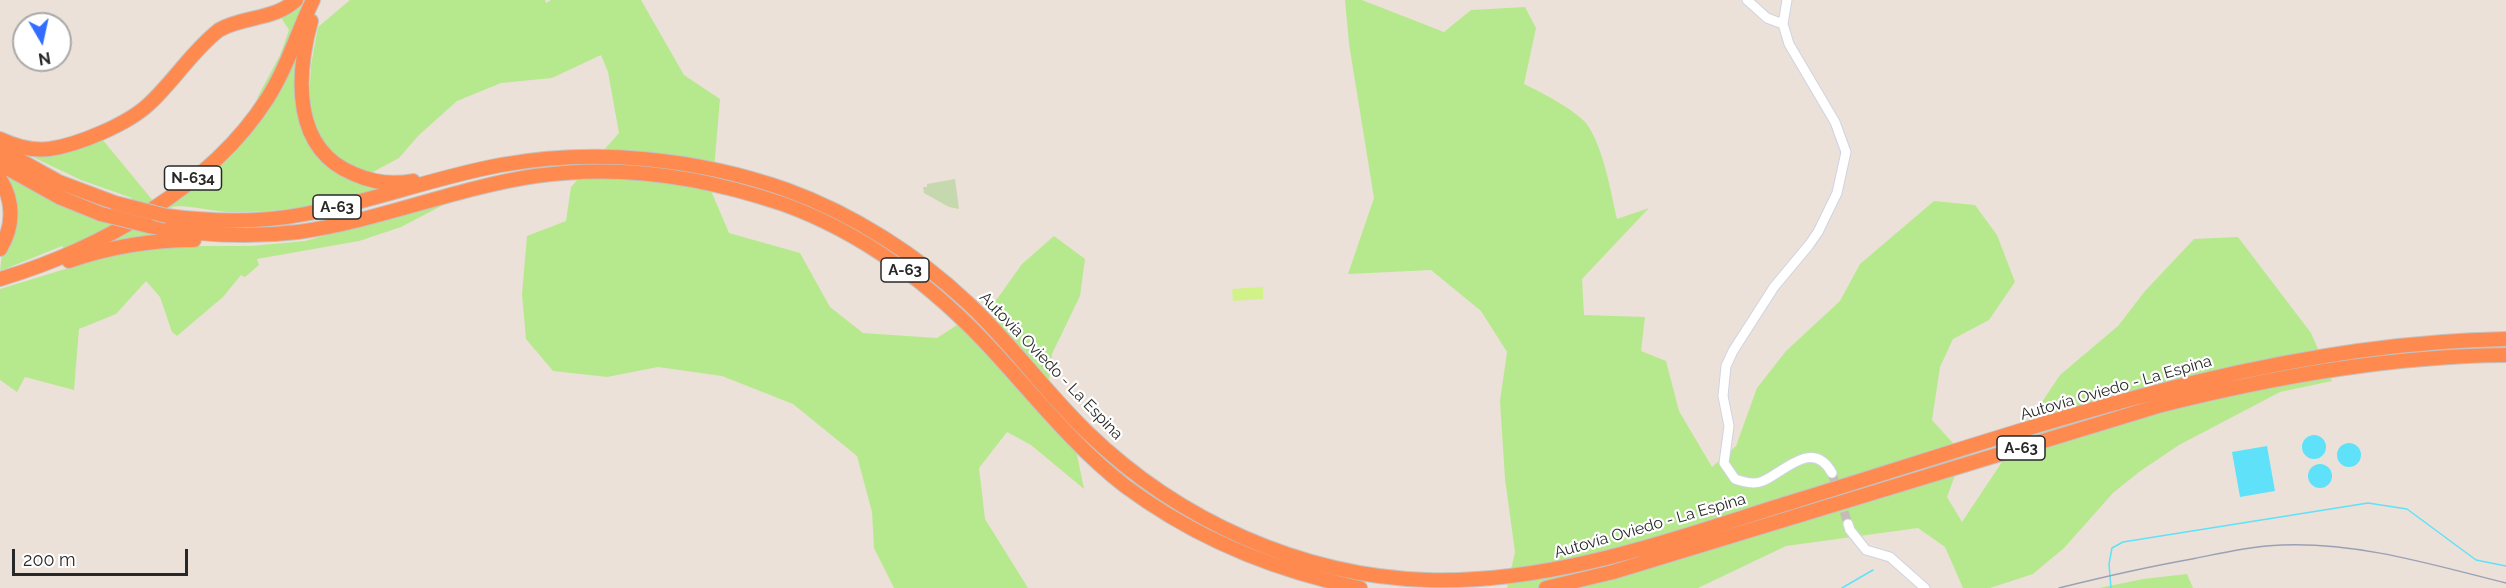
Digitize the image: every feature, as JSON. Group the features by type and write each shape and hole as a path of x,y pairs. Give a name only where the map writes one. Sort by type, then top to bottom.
{"highway":[{"path":"0,139 22,148 48,149 93,135 123,121 144,108 219,30 277,12 296,0"},
{"name":"N-634","path":"0,279 78,249 126,225 170,196 211,164 243,132 269,96 286,64 313,0"},
{"path":"318,0 306,46 301,101 309,132 314,142 330,160 362,178 392,183 408,182 478,166 503,165"},
{"name":"Autovía Oviedo - La Espina","path":"0,149 59,183 115,203 167,216 238,221 300,215 503,165 603,156 684,164 731,173 791,191 843,214 890,242 946,283 1008,344 1085,430 1133,473 1177,503 1226,530 1274,550 1315,563 1374,576 1423,580 1473,580 1523,576 1606,559 2097,409 2234,372 2350,351 2506,339"},
{"name":"Autovía Oviedo - La Espina","path":"0,164 59,197 101,213 149,226 244,236 300,231 364,217 471,188 538,175 603,172 683,178 726,187 785,205 835,228 881,254 922,282 957,313 1078,444 1124,485 1171,517 1220,544 1271,565 1323,581 1360,588"},
{"path":"0,179 7,192 11,212 8,233 0,249"},
{"path":"0,284 123,246 176,240 272,238 339,226 364,217"},
{"name":"Autovía Oviedo - La Espina","path":"1546,588 1613,573 2158,406 2236,386 2295,375 2399,361 2506,354"}],"street":[{"path":"1747,0 1767,18 1784,24"},
{"path":"1787,0 1784,24 1794,54 1839,130 1846,152 1845,164 1837,192 1818,232 1774,287 1733,351 1726,366 1723,396 1729,426 1724,463 1735,479 1753,483 1763,481 1790,463 1804,458 1817,459 1829,466 1832,473"},
{"path":"1848,524 1866,550 1890,557 1925,588"}],"green space":[{"path":"302,0 307,0 295,32 261,100 257,98 280,55 289,30 280,16"},
{"path":"350,0 545,0 546,3 551,0 641,0 684,75 720,99 712,193 729,233 800,253 830,307 863,333 937,338 997,299 1022,264 1054,236 1085,259 1080,296 1052,354 1049,381 1072,430 1084,489 1031,445 1007,432 979,468 985,519 1028,588 894,588 874,548 872,512 857,456 793,404 722,376 658,367 607,377 553,371 526,339 522,294 527,236 566,221 571,187 619,133 608,72 601,55 552,78 501,83 457,101 419,135 399,158 371,173 346,163 328,148 315,129 309,101 311,65 318,27"},
{"path":"1345,0 1362,0 1444,32 1471,10 1525,7 1536,28 1524,84 1566,107 1586,123 1602,156 1617,219 1649,208 1582,279 1584,315 1645,317 1641,351 1666,361 1679,411 1712,467 1736,446 1757,388 1786,351 1840,301 1860,264 1934,201 1975,205 1997,235 2015,282 1989,320 1953,339 1940,367 1932,420 1963,454 1947,497 1962,522 2060,375 2118,326 2145,291 2194,239 2238,237 2311,333 2332,381 2280,392 2179,445 2113,493 2064,548 2033,574 1990,588 1963,588 1945,547 1918,528 1786,546 1698,588 1507,588 1515,552 1505,479 1500,401 1507,352 1481,311 1431,270 1348,274 1374,198 1349,44"},
{"path":"304,41 314,146 391,186 353,198 290,209 228,212 173,207 159,213 137,228 175,235 93,247 199,180"},
{"path":"102,139 154,202 117,225 65,250 62,246 0,271 10,186 1,172 62,205 101,219 132,198 81,180 20,151"},
{"path":"955,179 959,209 949,207 924,193 923,187 927,187 927,184"},
{"path":"444,202 445,204 401,227 359,241 257,259 259,265 245,277 241,275 223,297 177,336 172,332 160,297 146,281 116,314 79,329 74,390 25,377 17,392 0,380 0,289 101,258 163,246 251,246 305,241"},
{"path":"1263,287 1263,299 1233,301 1232,289"},
{"path":"2187,574 2193,588 2099,588 2143,579"}],"water":[{"path":"2314,435 2319,436 2325,442 2325,452 2319,458 2314,459 2309,458 2303,452 2302,447 2303,442 2309,436"},
{"path":"2349,443 2357,447 2361,455 2357,463 2349,467 2341,463 2337,455 2341,447"},
{"path":"2267,446 2275,491 2240,497 2232,452"},
{"path":"2320,464 2325,465 2331,471 2331,481 2325,487 2320,488 2315,487 2309,481 2308,476 2309,471 2315,465"}],"waterway":[{"path":"2111,588 2109,564 2112,548 2123,542 2368,503 2407,509 2476,560 2506,566"},
{"path":"1842,588 1873,570"}],"tunnel":[{"path":"1832,473 1848,524"}],"railway":[{"path":"2059,588 2226,552 2282,545 2311,545 2367,551 2423,562 2506,583"}]}
